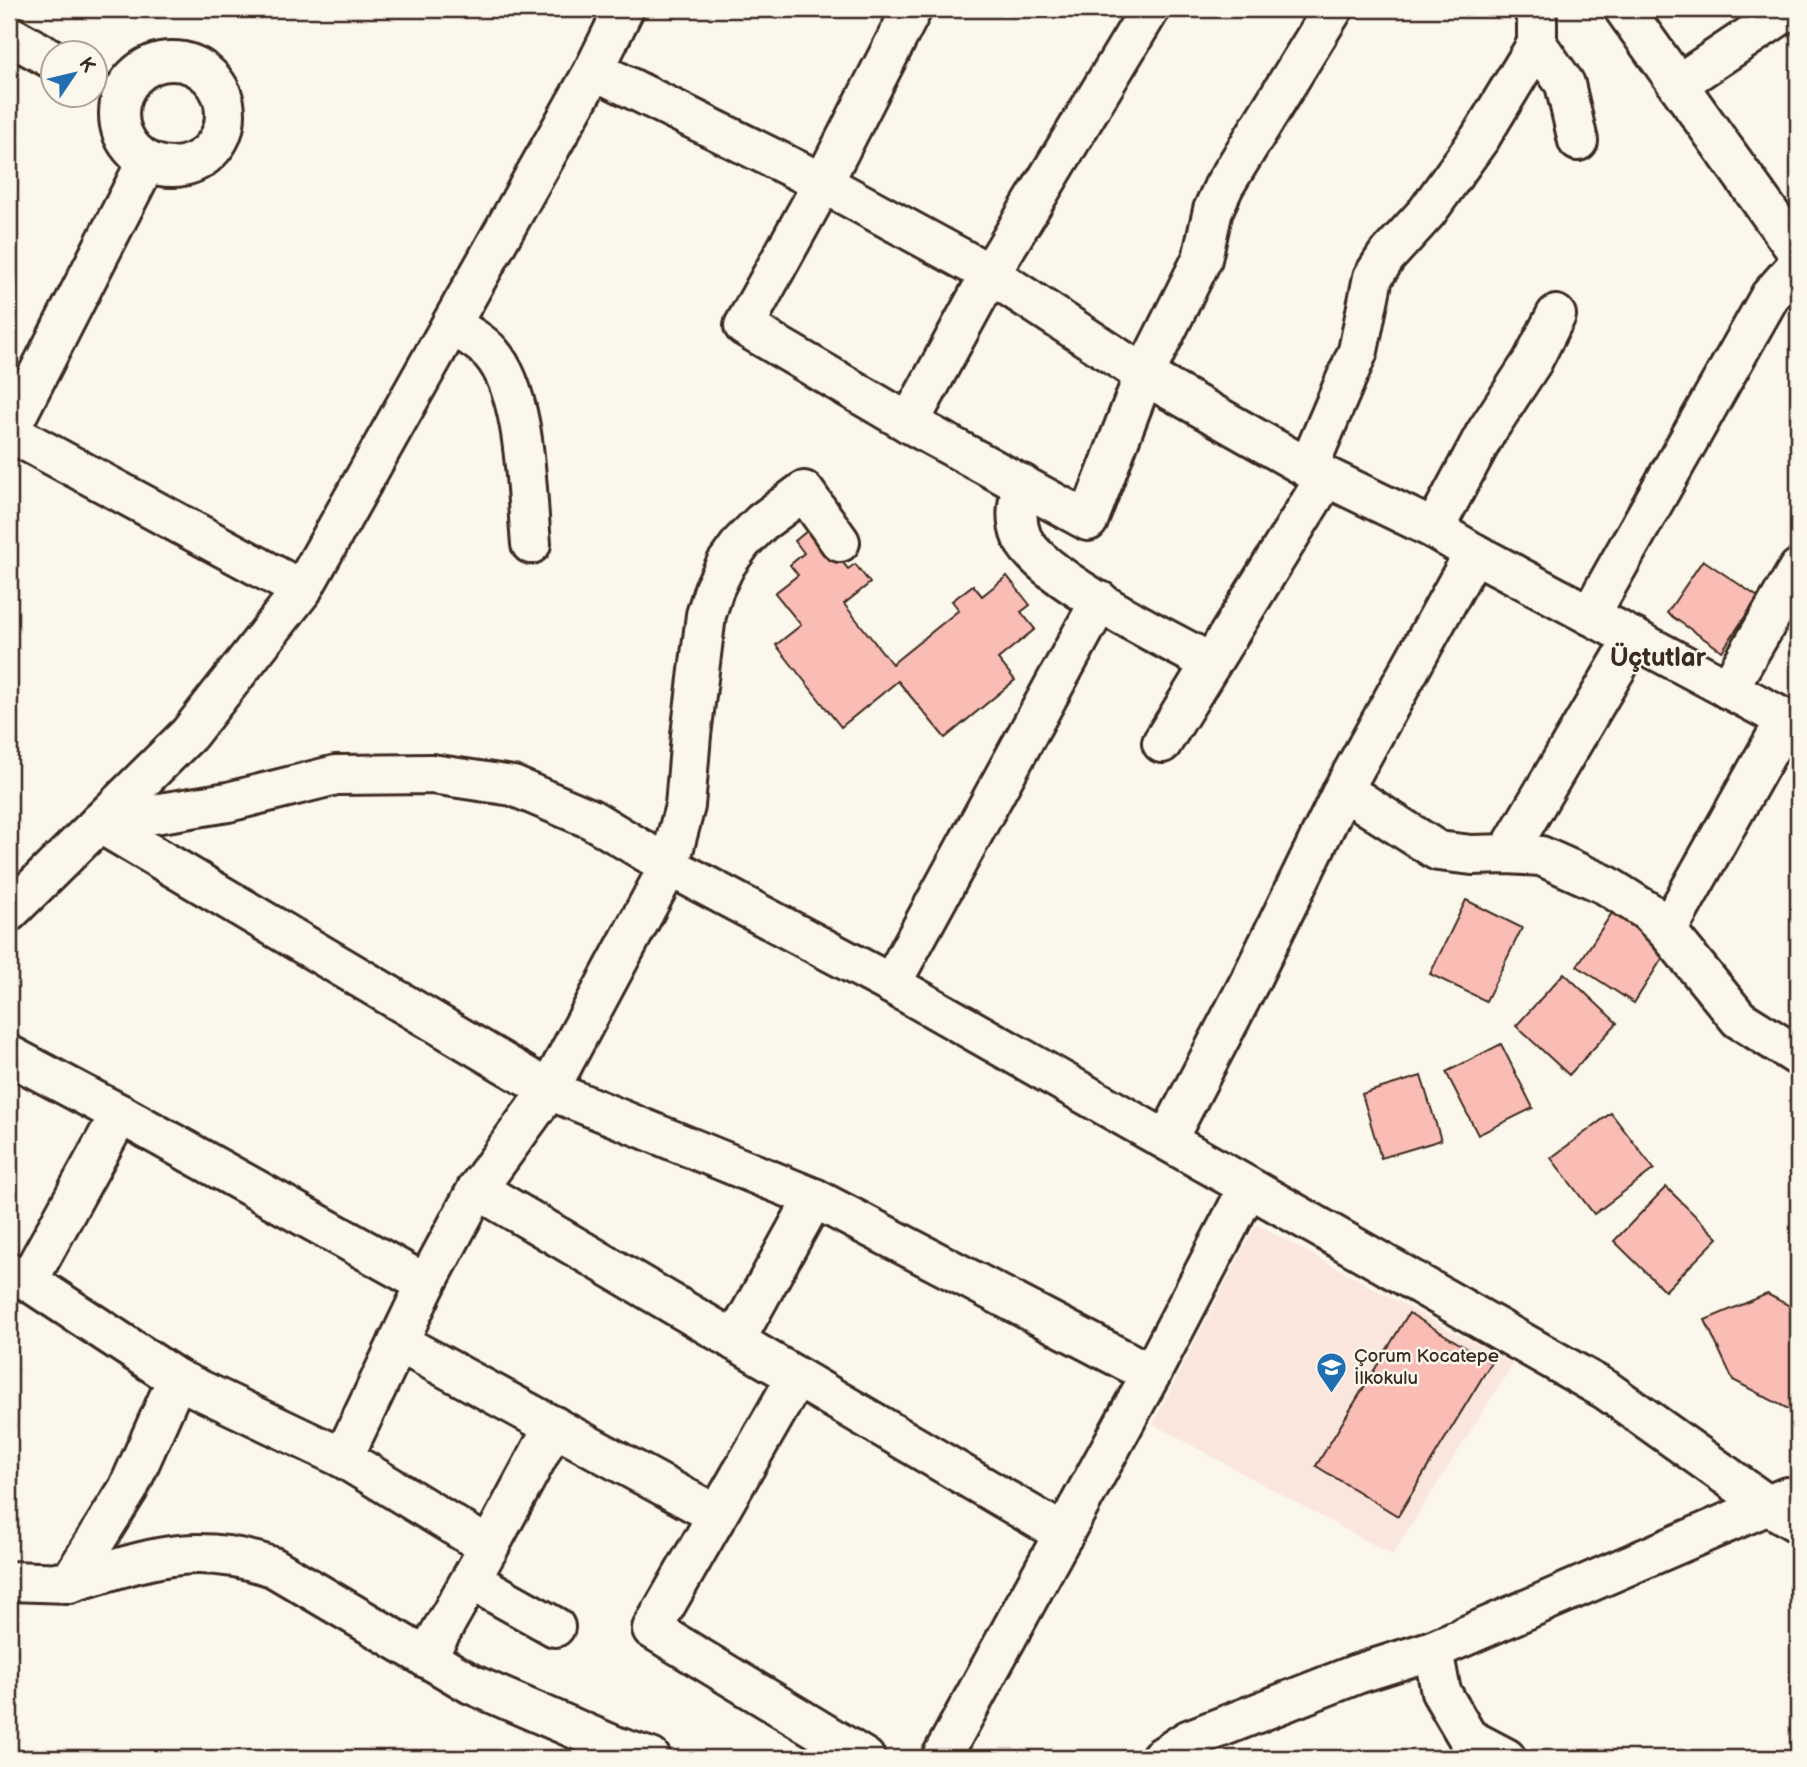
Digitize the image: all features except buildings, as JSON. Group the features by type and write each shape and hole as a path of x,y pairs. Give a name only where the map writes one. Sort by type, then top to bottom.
{"street":[{"path":"9,912 189,734 302,590 594,70 624,9"},
{"path":"912,9 823,183 744,326 909,423 1088,521 1144,375 1202,259 1213,210 1224,186 1333,9"},
{"path":"909,423 990,274 1150,9"},
{"path":"1626,9 1798,253"},
{"path":"1678,84 1790,9"},
{"path":"1535,26 1565,84 1578,141"},
{"path":"1162,743 1211,663 1317,472 1358,351 1373,277 1386,257 1427,212 1480,138 1535,26"},
{"path":"9,35 38,51"},
{"path":"169,61 179,61 198,68 214,82 223,100 225,121 222,131 205,156 187,165 166,167 147,161 132,149 122,133 108,88 132,78 149,66 169,61"},
{"path":"594,70 823,183 990,274 1144,375 1317,472 1434,529 1474,554 1792,722 1667,931"},
{"path":"147,161 9,431 302,590"},
{"path":"1590,615 1770,296 1798,264"},
{"path":"1434,529 1485,434 1532,362 1556,316"},
{"path":"452,324 480,342 491,353 500,366 516,402 531,544"},
{"path":"1021,484 1016,514 1023,538 1033,554 1100,601 1211,663"},
{"path":"343,1458 426,1284 477,1189 549,1090 669,866 685,806 706,615 726,564 742,542 762,522 804,491 840,542"},
{"path":"1167,1140 1250,981 1343,790 1474,554"},
{"path":"1728,689 1798,569"},
{"path":"891,984 1100,601"},
{"path":"1507,853 1634,638"},
{"path":"99,823 229,802 336,775 432,774 513,786 591,819 669,866 891,984 1605,1390 1782,1498 1798,1523"},
{"path":"1343,790 1438,851 1472,855 1507,853 1541,856 1606,885 1647,911 1667,931 1739,1019 1798,1056"},
{"path":"99,823 549,1090 814,1198 1151,1374"},
{"path":"9,1055 426,1284"},
{"path":"120,1114 18,1277 177,1379 343,1458 489,1547"},
{"path":"941,1758 1151,1374 1248,1188"},
{"path":"477,1189 1064,1534"},
{"path":"735,1341 814,1198"},
{"path":"398,1342 717,1516"},
{"path":"796,1378 652,1629 865,1758"},
{"path":"69,1583 128,1489 177,1379"},
{"path":"426,1658 554,1426"},
{"path":"1160,1758 1188,1740 1357,1674 1433,1650 1782,1498"},
{"path":"9,1581 69,1583 151,1559 182,1553 244,1557 273,1567 471,1684 615,1746 652,1758"},
{"path":"471,1580 555,1627"},
{"path":"1433,1650 1441,1692 1468,1738 1506,1758"}],"shaded area":[{"name":"Çorum Kocatepe İlkokulu","path":"1256,1224 1513,1364 1392,1555 1153,1424"}],"place":[{"name":"Çorum Kocatepe İlkokulu","path":"1331,1394"}],"district":[{"name":"Üçtutlar","path":"1658,658"}]}
